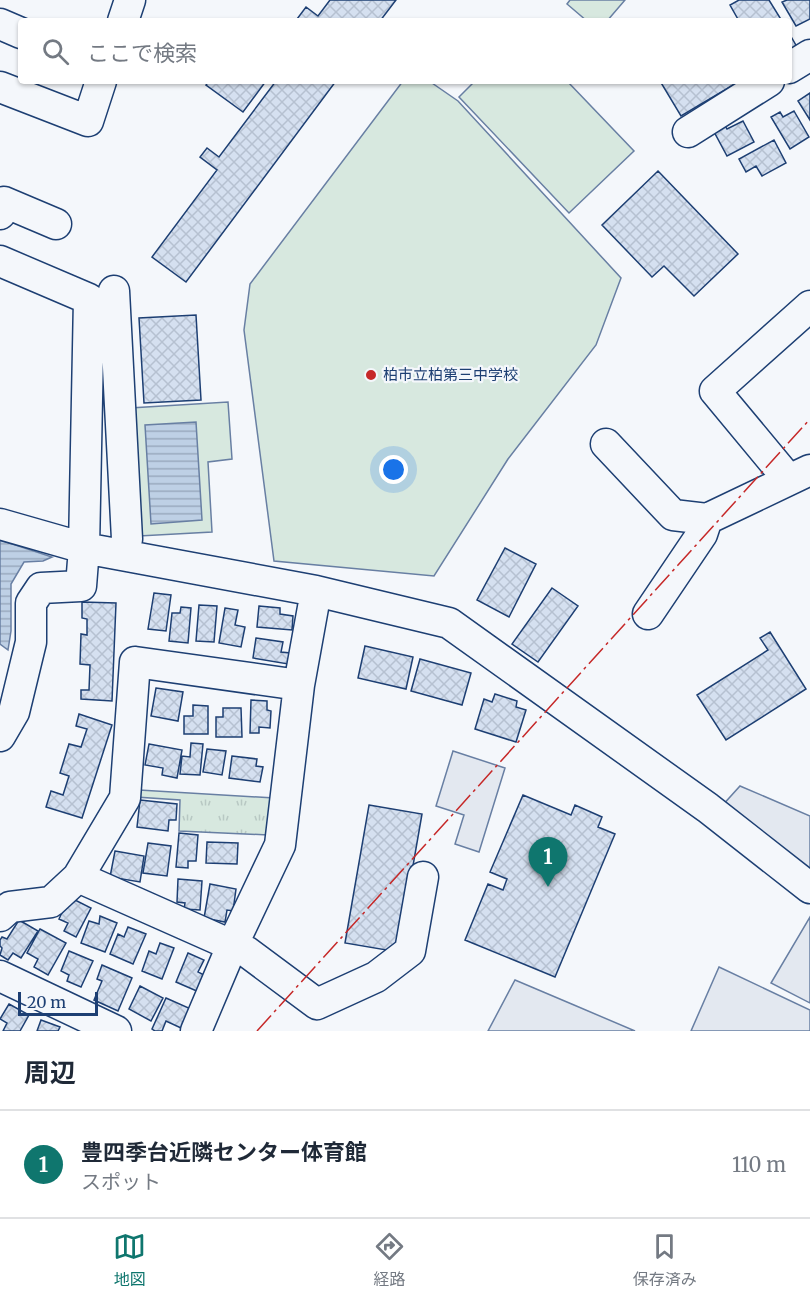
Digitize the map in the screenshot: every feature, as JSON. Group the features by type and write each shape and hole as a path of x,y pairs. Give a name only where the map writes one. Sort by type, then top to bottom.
{"street":[{"path":"124,18 130,0"},
{"path":"0,24 18,32"},
{"path":"792,66 810,55"},
{"path":"0,87 88,121 100,84"},
{"path":"688,132 764,84"},
{"path":"0,214 4,202 56,224"},
{"path":"0,261 89,299 84,548 81,586 41,588 31,603 31,642 14,712 0,736"},
{"path":"114,291 127,539 123,555"},
{"path":"606,444 673,514 707,519 800,475 715,391 810,306"},
{"path":"648,614 702,534 707,519"},
{"path":"0,524 84,548 316,591 449,623 708,808 810,888"},
{"path":"196,1031 232,946 280,846 299,685 316,591"},
{"path":"0,916 10,907 51,902 78,878 125,798 135,662 299,685"},
{"path":"78,878 247,952 317,1004 376,977 410,951 423,877"},
{"path":"0,976 116,1031"}],"green space":[{"path":"570,0 625,0 610,18 583,18 567,4"},
{"path":"401,84 433,84 458,101 621,278 596,345 508,459 434,576 274,561 244,330 250,284"},
{"path":"472,84 570,84 634,151 569,213 459,97"},
{"path":"228,402 232,459 208,462 212,532 139,536 130,408"},
{"path":"139,790 274,798 268,835 179,831 180,800 136,797"}],"shaded area":[{"path":"453,751 505,768 479,852 455,844 464,815 436,806"},
{"path":"740,786 810,816 810,877 721,807"},
{"path":"810,917 810,1003 771,983"},
{"path":"719,967 810,1010 810,1031 691,1031"},
{"path":"515,980 574,1005 635,1031 488,1031"}],"water":[{"path":"196,422 202,520 151,524 145,425"},
{"path":"0,540 52,557 43,561 24,562 11,584 11,631 8,650 0,644"}],"building":[{"path":"330,0 396,0 382,18 298,18 306,7 318,16"},
{"path":"739,0 769,0 780,18 737,18 730,5"},
{"path":"810,0 810,19 796,26 782,2"},
{"path":"792,38 797,47 792,50"},
{"path":"207,84 264,84 243,112"},
{"path":"274,84 334,84 186,282 152,257 217,170 200,157 207,148 219,157"},
{"path":"662,84 735,84 681,116"},
{"path":"810,93 810,120 798,101"},
{"path":"794,111 809,137 790,149 771,117 780,112 783,117"},
{"path":"743,121 754,142 727,156 712,128 723,122 727,129"},
{"path":"774,140 786,163 762,176 756,166 746,172 739,159"},
{"path":"658,171 738,254 694,296 664,266 652,277 602,225"},
{"path":"196,315 201,400 144,403 139,318"},
{"path":"505,548 536,564 509,617 477,600"},
{"path":"552,588 578,606 538,662 512,644"},
{"path":"154,593 171,595 166,631 148,629"},
{"path":"82,602 116,603 112,701 81,699 81,690 89,690 90,665 80,664 81,634 87,635 87,619 82,618"},
{"path":"199,605 217,606 214,642 196,641"},
{"path":"259,606 280,608 280,614 293,616 292,630 257,627"},
{"path":"181,607 191,608 188,643 169,641 172,613 180,613"},
{"path":"225,608 238,610 235,625 245,627 241,647 219,643"},
{"path":"770,632 806,689 726,740 697,695 768,650 760,638"},
{"path":"256,638 283,642 281,652 290,653 288,664 253,658"},
{"path":"365,646 413,657 406,689 358,678"},
{"path":"420,659 471,673 462,705 411,691"},
{"path":"156,688 183,692 178,721 151,716"},
{"path":"495,694 517,701 516,707 526,710 516,742 475,729 484,699 492,702"},
{"path":"251,700 267,701 267,710 271,711 270,728 259,727 259,733 250,733"},
{"path":"193,705 208,706 208,734 184,734 184,716 193,716"},
{"path":"223,708 241,708 242,737 216,737 216,717 223,717"},
{"path":"79,714 112,725 82,818 46,807 51,791 63,795 69,776 60,773 69,744 81,747 87,729 76,726"},
{"path":"191,743 203,744 200,775 180,774 182,756 190,757"},
{"path":"149,744 182,750 177,778 162,775 163,768 145,765"},
{"path":"207,749 226,751 222,775 203,772"},
{"path":"232,756 257,759 256,766 263,767 260,782 229,778"},
{"path":"523,795 571,815 575,805 602,817 598,827 615,834 555,977 465,940 488,884 503,890 507,879 490,872"},
{"path":"140,800 177,804 176,820 169,820 168,831 137,827"},
{"path":"369,805 422,814 398,952 345,943"},
{"path":"179,833 198,835 196,861 188,861 188,868 176,867"},
{"path":"207,842 238,843 237,864 206,863"},
{"path":"148,843 171,846 167,876 143,873"},
{"path":"115,851 144,856 140,882 110,877"},
{"path":"178,879 202,881 200,910 184,909 185,903 177,902"},
{"path":"210,884 236,889 233,911 227,910 225,922 204,918"},
{"path":"69,897 91,908 76,937 64,931 68,923 59,919"},
{"path":"100,916 117,923 105,952 81,943 89,921 99,924"},
{"path":"19,920 38,931 21,958 13,953 8,960 0,955 2,948 0,940 2,937 7,939"},
{"path":"128,927 146,934 133,964 110,954 118,934 124,937"},
{"path":"40,929 66,943 48,975 34,967 38,959 27,953"},
{"path":"160,943 174,948 162,979 142,971 149,951 156,954"},
{"path":"69,951 93,961 81,987 67,981 69,975 61,971"},
{"path":"188,953 204,960 198,972 206,976 199,992 176,982"},
{"path":"102,965 132,978 118,1011 94,1000 102,981 97,979"},
{"path":"140,986 163,998 151,1021 129,1009"},
{"path":"166,998 191,1009 181,1028 166,1021 162,1031 155,1031 152,1029"},
{"path":"9,1004 29,1015 20,1031 3,1031 7,1023 0,1019"},
{"path":"41,1020 60,1027 58,1031 37,1031"}],"power":[{"path":"257,1031 810,419"}],"place":[{"name":"柏市立柏第三中学校","path":"371,375"},
{"name":"豊四季台近隣センター体育館","path":"548,887"}]}
